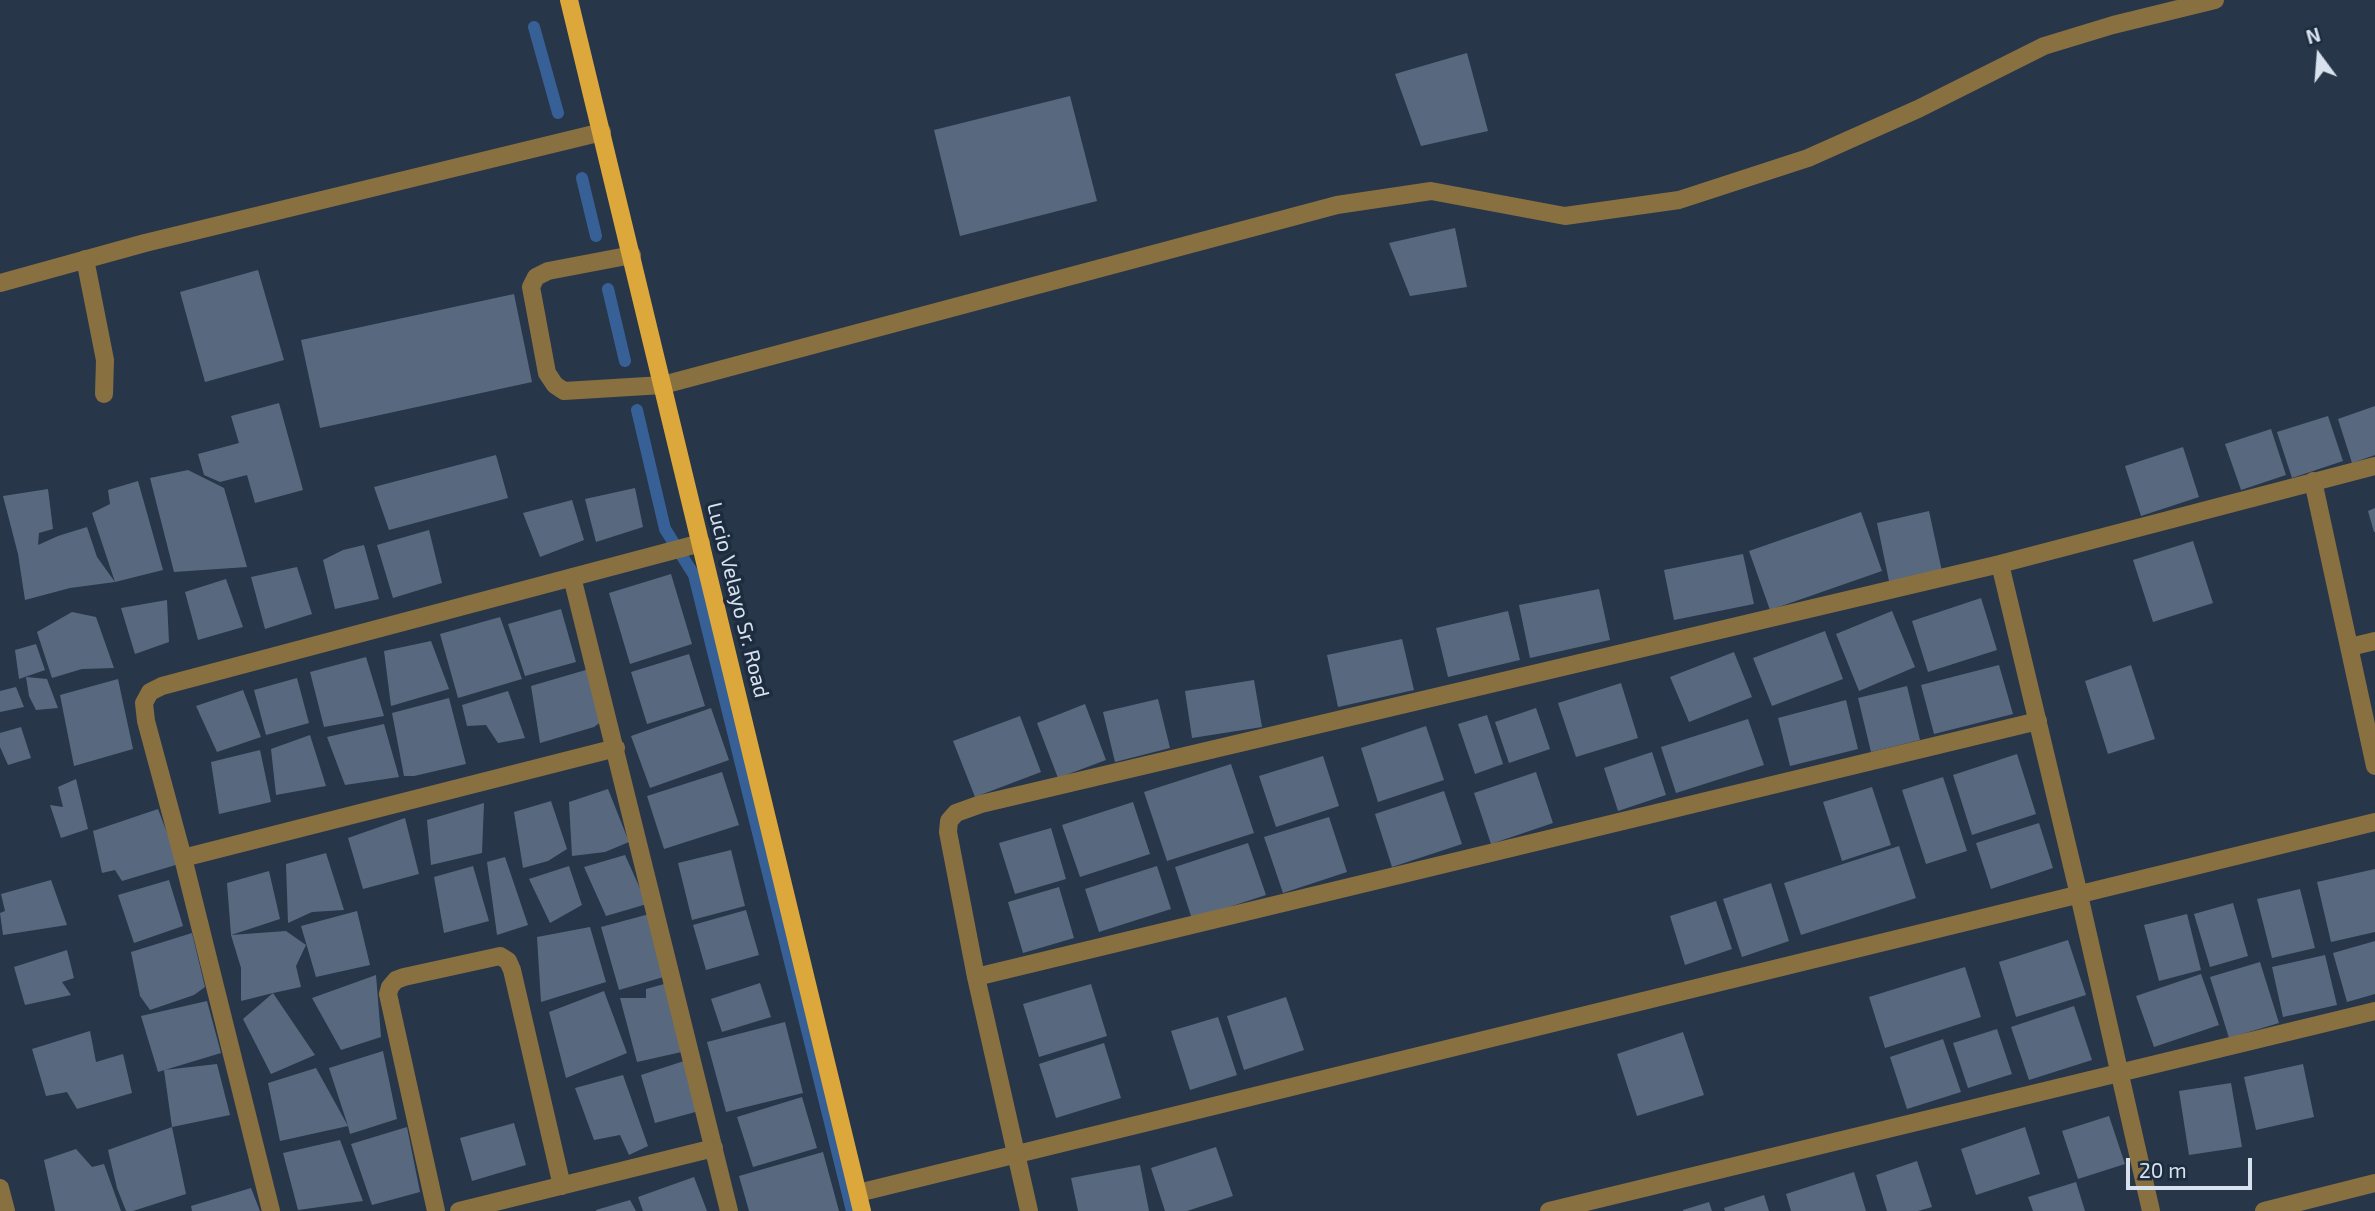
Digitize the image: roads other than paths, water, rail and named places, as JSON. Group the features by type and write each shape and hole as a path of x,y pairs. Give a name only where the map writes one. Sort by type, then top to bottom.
{"main road":[{"name":"Lucio Velayo Sr. Road","path":"569,0 860,1202"}],"street":[{"path":"632,255 548,271 536,277 531,287 547,373 555,385 564,391 663,385 1337,205 1430,191 1565,216 1679,200 1808,158 1918,109 2044,46 2113,25 2215,0"},
{"path":"0,284 85,259 602,132"},
{"path":"85,259 105,360 104,394"},
{"path":"1029,1211 976,978 948,832 949,821 956,813 967,808 2000,564 2375,466"},
{"path":"2313,481 2375,766"},
{"path":"271,1211 146,721 144,704 150,692 701,543"},
{"path":"2000,564 2151,1211"},
{"path":"572,577 729,1211"},
{"path":"2350,647 2375,641"},
{"path":"976,978 2038,721"},
{"path":"183,858 616,748"},
{"path":"860,1202 1016,1156 2375,822"},
{"path":"436,1211 388,994 396,980 404,977 500,956 508,961 512,970 562,1186"},
{"path":"1549,1211 2375,1011"},
{"path":"459,1211 714,1148"},
{"path":"2264,1211 2375,1184"},
{"path":"0,1188 6,1211"}],"waterway":[{"path":"534,27 558,113"},
{"path":"582,178 596,236"},
{"path":"608,289 625,361"},
{"path":"637,410 665,529 694,575 852,1211"}]}
